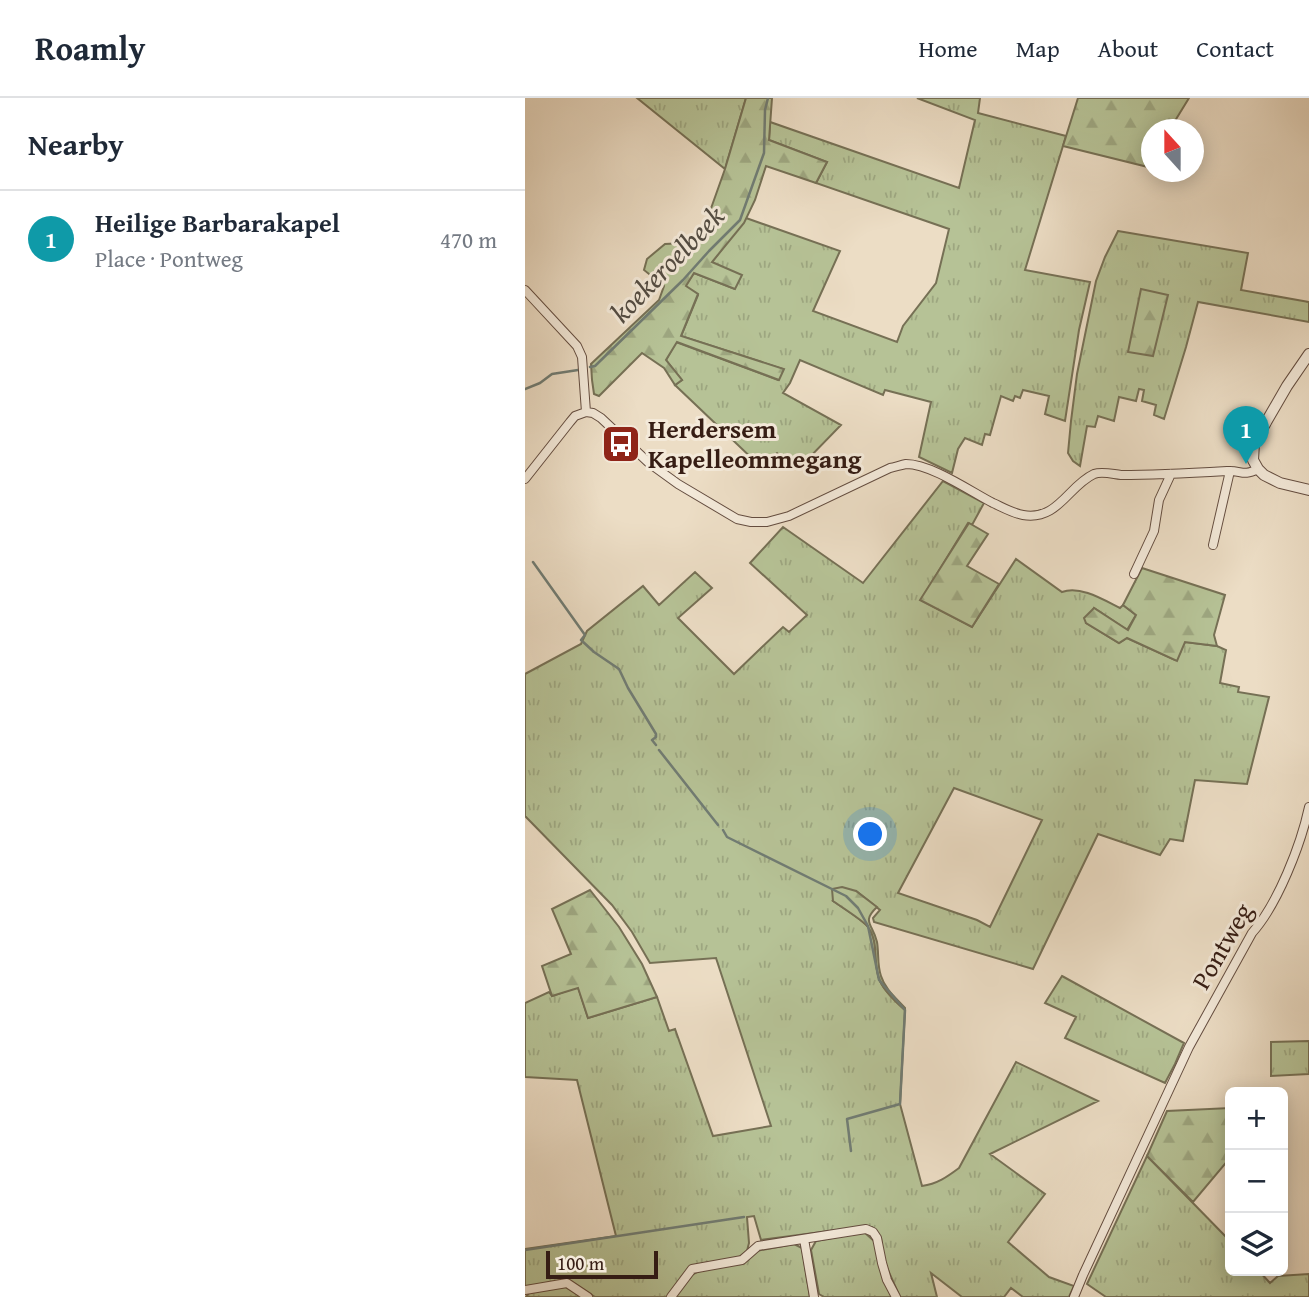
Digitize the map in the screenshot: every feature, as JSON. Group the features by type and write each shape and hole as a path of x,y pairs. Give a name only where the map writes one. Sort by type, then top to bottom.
{"street":[{"path":"525,290 577,346 582,357 586,412"},
{"path":"1309,354 1254,443 1253,460 1264,475 1280,483 1309,490"},
{"path":"525,478 570,422 586,412 601,418 649,463 678,484 737,519 751,522 767,522 789,516 890,468 904,464 927,468 1006,510 1023,515 1037,515 1052,510 1084,481 1100,473 1117,475 1230,471 1249,474 1258,469"},
{"path":"1213,545 1230,471"},
{"path":"1134,574 1154,531 1159,500 1171,474"},
{"name":"Pontweg","path":"1074,1297 1189,1047 1252,933 1261,923 1282,885 1309,807"},
{"path":"671,1297 692,1269 741,1260 758,1246 866,1229 877,1238 887,1280 896,1297"},
{"path":"804,1239 814,1297"},
{"path":"525,1290 567,1283 587,1297"}],"green space":[{"path":"637,98 746,98 725,169"},
{"path":"746,98 772,98 769,140 827,162 816,183 766,166 744,223 712,262 742,275 735,289 694,273 686,286 698,294 681,336 784,369 779,380 677,342 666,360 682,380 675,385 664,368 642,353 599,396 594,394 591,364 659,300 664,286 644,270 647,259 665,244 685,243 706,232 711,224 709,214"},
{"path":"917,98 980,98 978,113 1066,136 1025,270 1090,282 1079,330 1065,421 1045,414 1049,396 1023,390 1020,398 1015,396 1013,401 1001,396 990,435 985,434 982,445 965,438 958,449 952,473 919,457 931,402 885,390 883,395 800,360 783,393 841,425 807,460 803,457 792,467 777,453 761,467 675,385 682,380 666,360 676,342 778,380 783,369 681,336 698,295 685,286 694,273 735,289 712,262 746,218 840,251 813,311 897,342 903,326 936,283 949,229 816,183 827,162 769,140 770,122 959,188 975,120"},
{"path":"1078,98 1189,98 1176,119 1141,119 1141,165 1063,146"},
{"path":"1118,231 1248,253 1241,290 1309,302 1309,322 1198,302 1164,419 1154,415 1156,405 1142,401 1144,390 1139,389 1136,401 1119,397 1114,421 1098,416 1095,427 1087,426 1080,466 1068,453 1077,374 1096,281"},
{"path":"1141,289 1168,295 1153,356 1128,352"},
{"path":"943,481 984,503 972,525 968,523 921,600 972,627 1016,559 1062,592 1084,592 1120,608 1123,605 1136,615 1127,630 1094,608 1086,623 1119,643 1127,638 1175,660 1185,642 1217,646 1226,650 1220,683 1239,687 1238,692 1269,697 1247,784 1195,780 1183,841 1170,839 1160,855 1098,834 1033,969 874,922 873,918 880,910 856,891 833,901 857,917 872,933 880,981 905,1010 900,1104 922,1186 942,1180 959,1168 1016,1062 1098,1101 990,1154 1045,1194 1008,1242 1049,1277 1074,1286 1069,1297 1023,1297 1011,1288 1004,1297 962,1297 931,1273 937,1297 900,1297 884,1261 881,1238 872,1227 761,1240 754,1216 747,1217 747,1251 739,1257 691,1267 667,1297 595,1297 567,1279 525,1287 525,1249 616,1236 577,1080 525,1077 525,1003 549,992 552,996 578,987 588,1018 657,997 669,1031 675,1029 713,1136 771,1126 716,958 650,963 612,905 525,816 525,674 581,644 587,631 643,586 659,605 695,572 712,588 678,618 734,674 783,627 789,632 807,615 750,563 783,527 863,583","holes":["954,788 1042,820 990,927 898,893"]},
{"path":"969,523 988,534 967,566 999,584 972,627 920,600"},
{"path":"1142,568 1225,595 1214,635 1217,646 1185,642 1177,661 1127,638 1119,643 1086,623 1084,618 1094,608 1128,630 1136,615 1123,605"},
{"path":"842,887 856,891 877,907 870,916 869,923 877,942 880,972 885,985 905,1010 880,981 872,933 857,917 833,901 832,889"},
{"path":"590,890 619,927 642,964 657,997 588,1018 578,988 552,996 542,966 571,954 552,909"},
{"path":"1062,976 1184,1043 1165,1083 1065,1038 1076,1017 1045,1003"},
{"path":"1309,1041 1309,1074 1271,1076 1271,1042"},
{"path":"1225,1108 1225,1164 1193,1202 1147,1156 1167,1111"},
{"path":"1147,1156 1225,1236 1225,1276 1264,1276 1270,1283 1278,1276 1309,1274 1309,1297 1106,1297 1087,1284"},
{"path":"864,1232 874,1241 893,1297 824,1297 819,1294 811,1250 816,1241"},
{"path":"794,1244 802,1248 810,1297 675,1297 692,1275 701,1270 741,1263 756,1251"},
{"path":"564,1286 583,1297 526,1297 529,1293"}],"waterway":[{"name":"koekeroelbeek","path":"590,367 595,366 683,280 740,220 764,153 765,110 768,98"},
{"name":"koekeroelbeek","path":"525,389 552,374 578,370"},
{"path":"533,562 585,635 581,640 619,669 656,734 652,740 656,745"},
{"path":"659,750 718,825"},
{"path":"723,830 727,837 846,896 858,908 868,926 879,980 905,1010 900,1104 847,1119 851,1151"},
{"path":"525,1250 744,1217"}],"place":[{"name":"Herdersem Kapelleommegang","path":"621,444"},
{"name":"Heilige Barbarakapel","path":"1246,464"}]}
